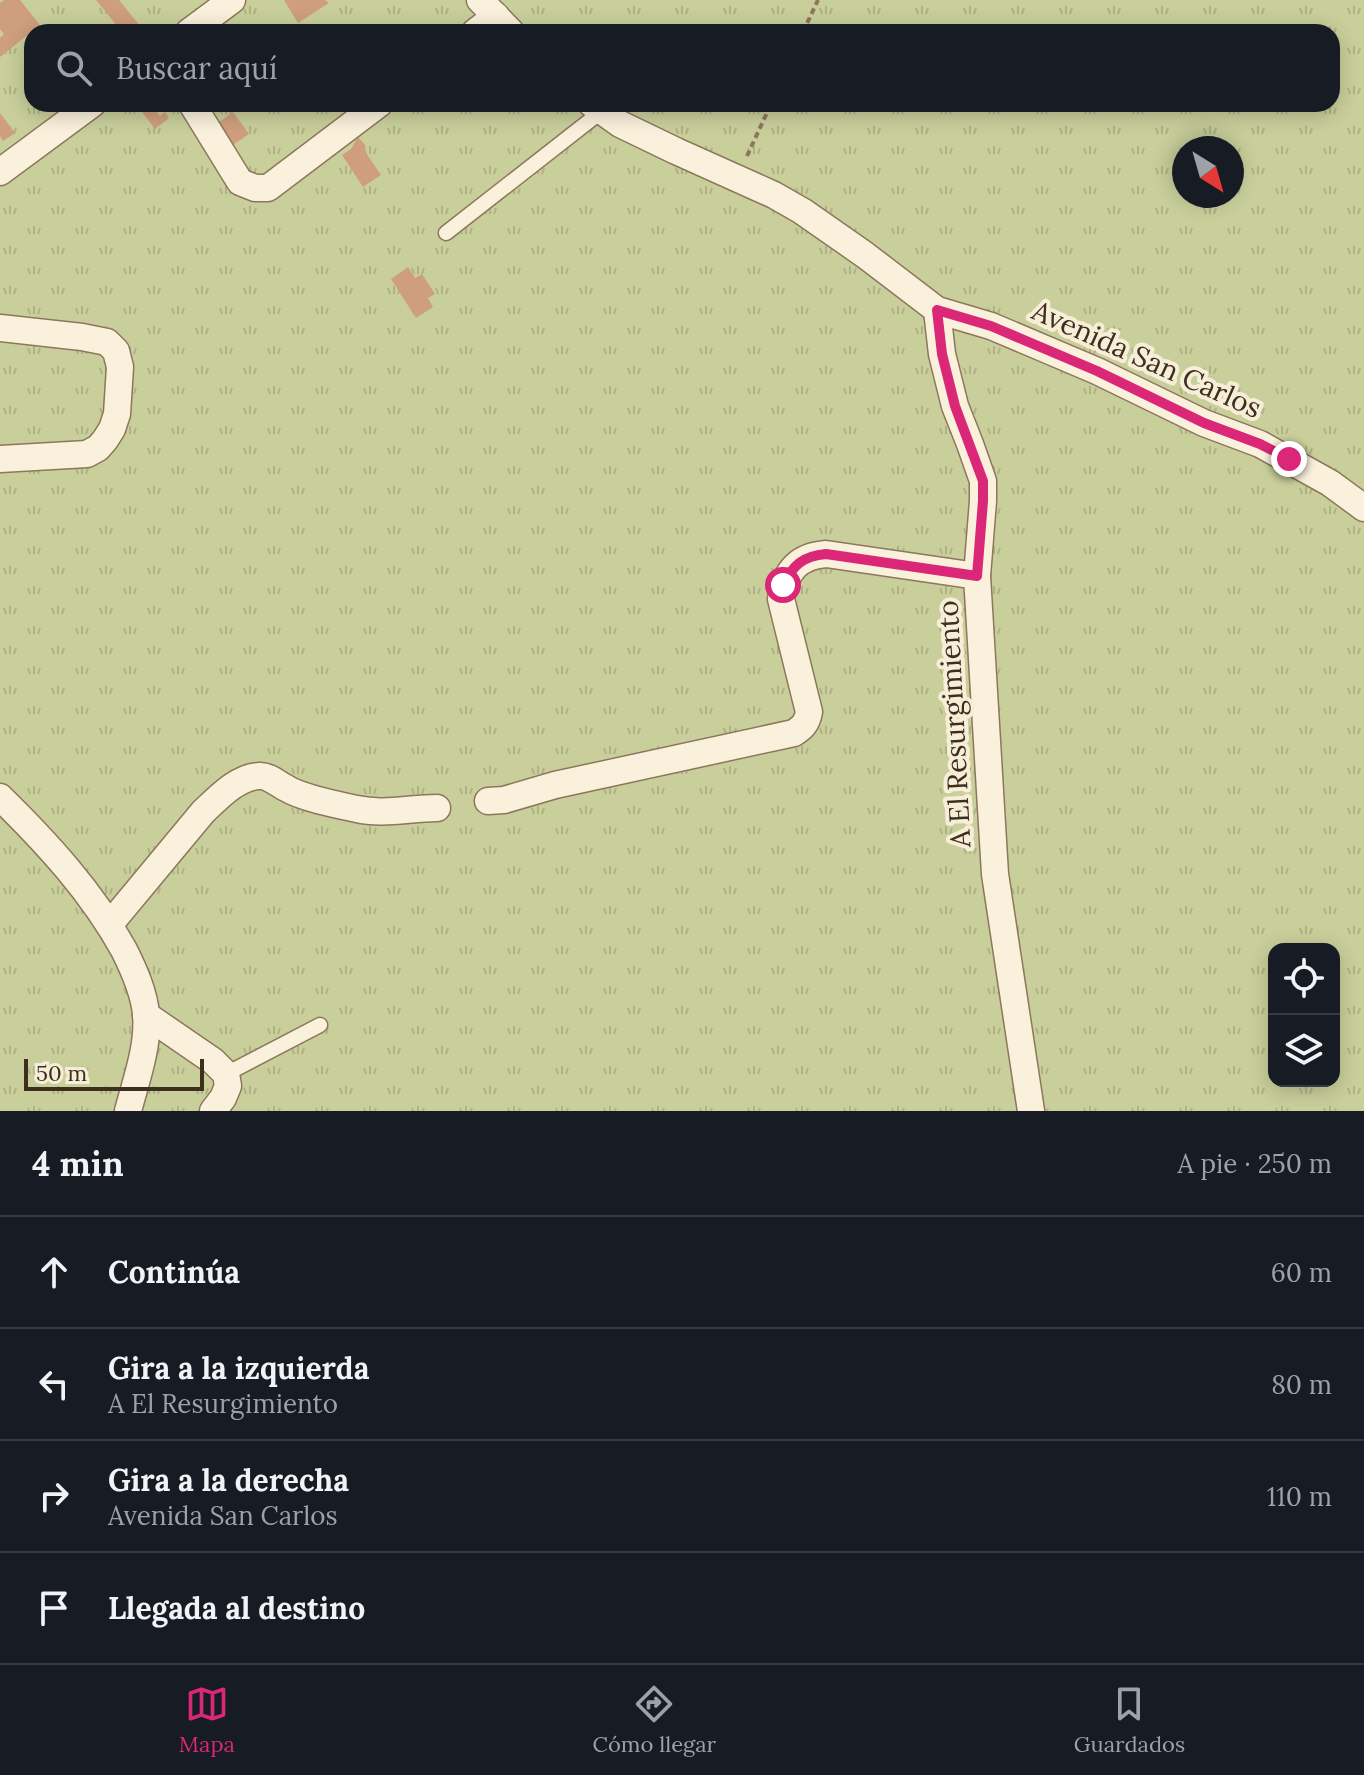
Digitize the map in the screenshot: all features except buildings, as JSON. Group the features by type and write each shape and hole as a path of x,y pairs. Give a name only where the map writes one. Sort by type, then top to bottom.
{"street":[{"path":"199,24 228,1"},
{"path":"0,172 81,112"},
{"path":"197,112 240,182 255,188 268,188 368,112"},
{"path":"603,112 620,124 802,211 937,310"},
{"name":"Avenida San Carlos","path":"937,310 991,326 1097,371 1204,423 1260,444 1330,483 1364,508"},
{"name":"A El Resurgimiento","path":"937,310 942,354 955,406 983,481 977,576 995,874 1031,1111"},
{"path":"0,328 107,342 116,351 120,367 117,414 112,429 98,448 87,454 0,459"},
{"path":"488,801 504,800 555,785 801,729 809,712 781,599 788,575 805,558 826,554 977,576"},
{"path":"110,924 203,812 227,791 251,777 263,775 295,794 360,810 437,808"},
{"path":"0,797 35,830 82,885 110,924 131,965 146,1015 144,1048 128,1111"},
{"path":"146,1015 213,1061 226,1074 228,1086 213,1111"}],"lane":[{"path":"446,233 592,112"},
{"path":"226,1074 320,1025"}],"path":[{"path":"807,24 818,0"},
{"path":"736,179 767,112"}],"green space":[{"path":"0,0 1364,0 1364,1111 0,1111"}],"route":[{"path":"783,585 788,575 805,558 826,554 977,576 983,481 955,406 942,354 937,310 991,326 1289,459"}]}
